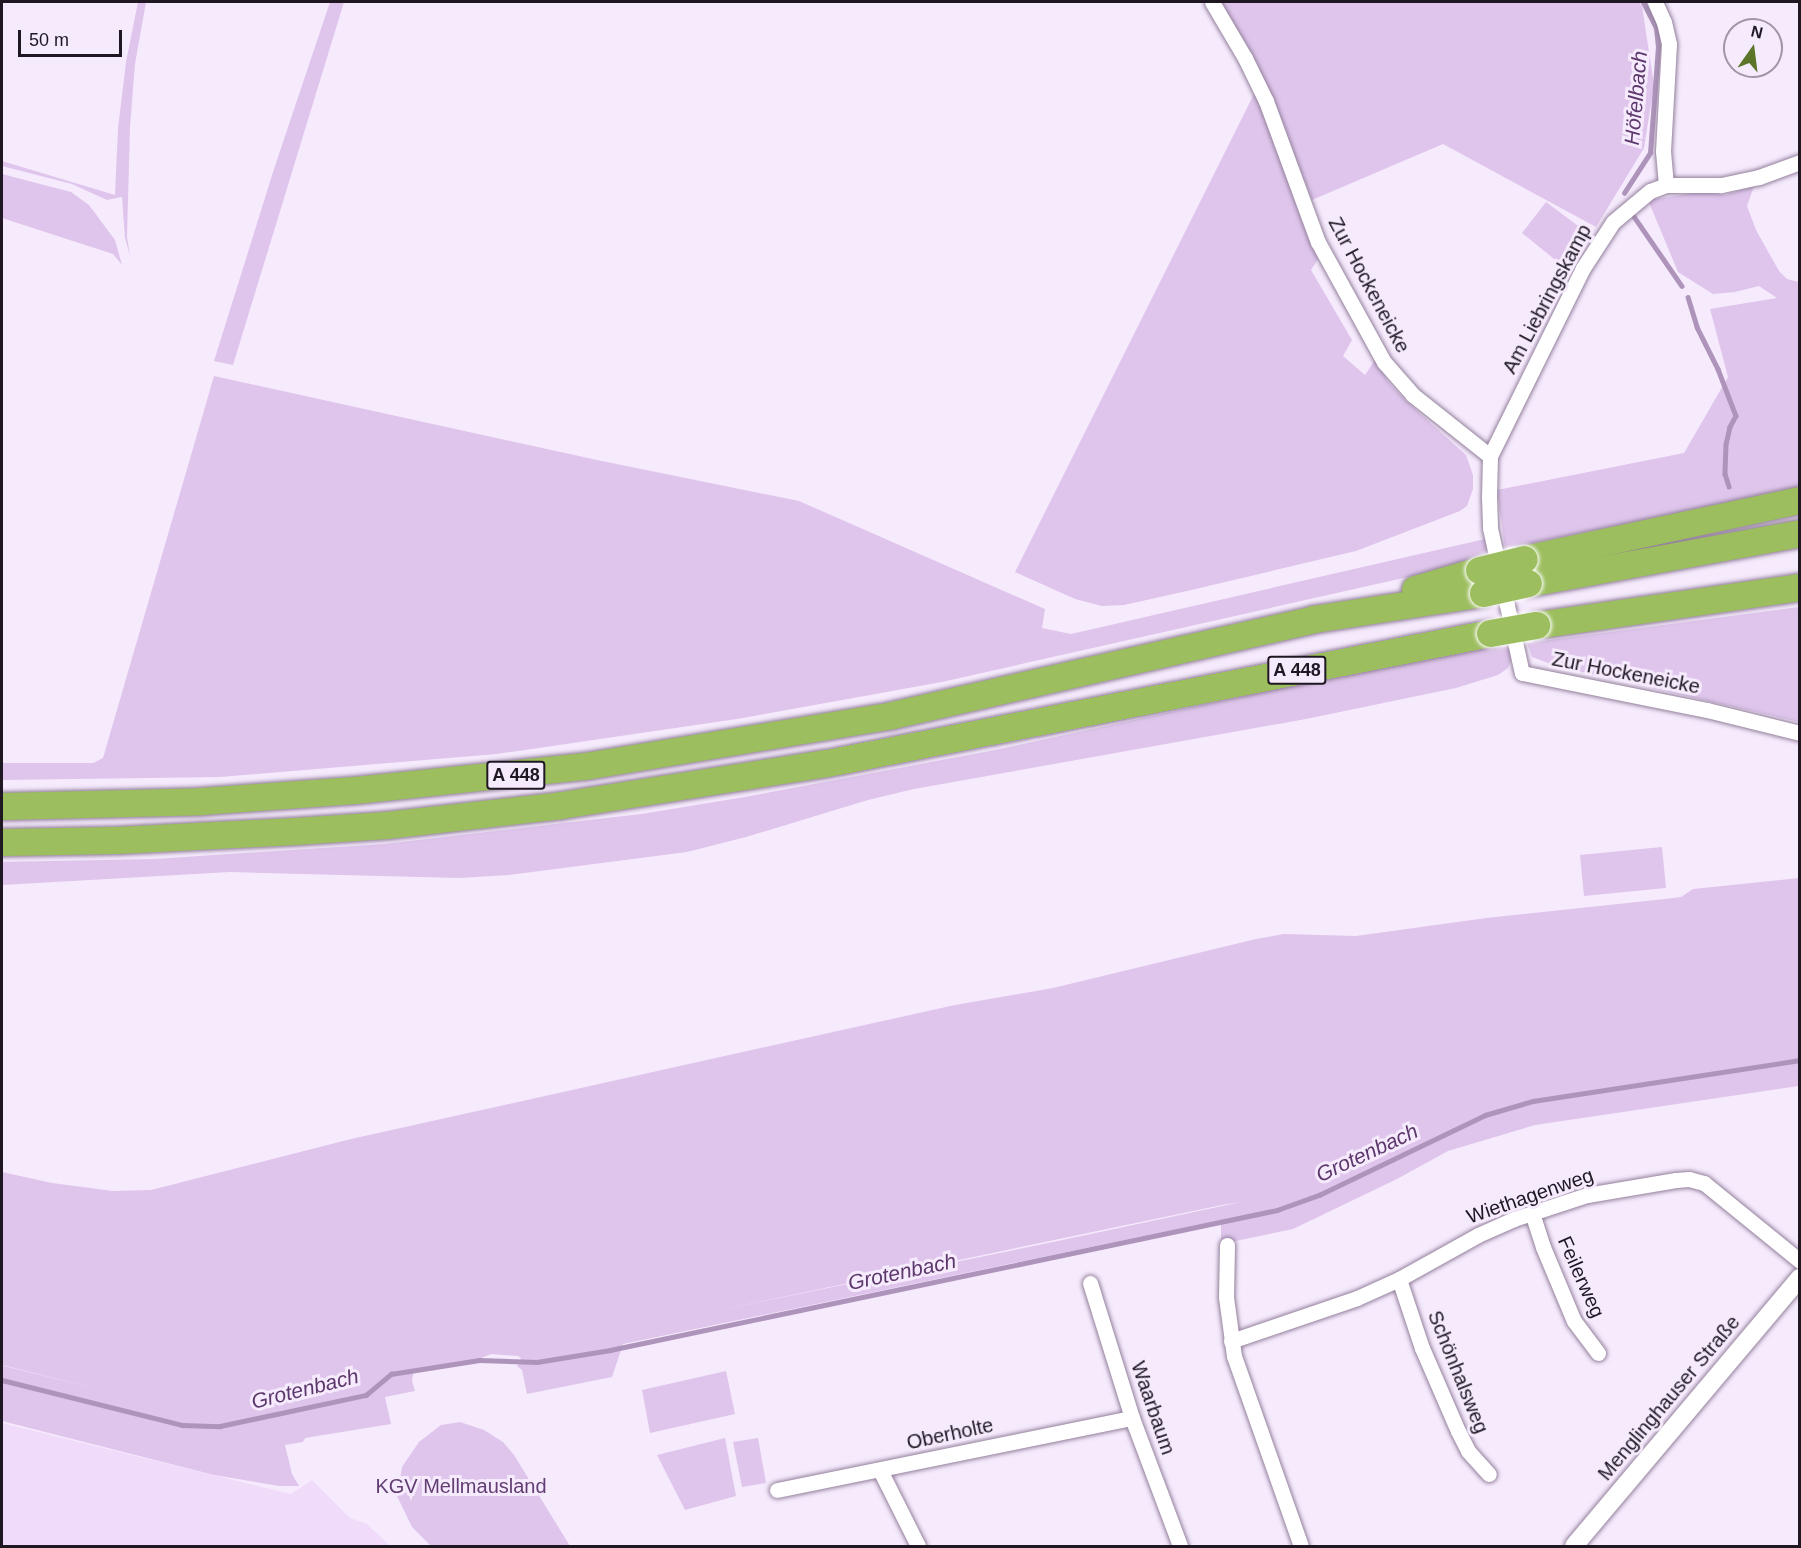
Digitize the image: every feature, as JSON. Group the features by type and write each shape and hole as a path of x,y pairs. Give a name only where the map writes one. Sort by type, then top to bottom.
{"highway":[{"name":"A 448","path":"2,806 190,801 455,781 585,766 892,715 1526,571 1800,500"},
{"name":"A 448","path":"1526,571 1800,533"},
{"name":"A 448","path":"2,843 116,840 386,825 561,805 827,763 1490,633 1800,586"}],"street":[{"name":"Zur Hockeneicke","path":"1212,2 1245,58 1266,101 1318,242 1384,362 1413,395 1490,456 1490,528 1522,674 1707,710 1800,733"},
{"path":"1655,2 1670,44 1663,151 1666,185"},
{"name":"Am Liebringskamp","path":"1490,456 1597,243 1633,203 1650,191 1666,185 1720,185 1759,177 1800,162"},
{"name":"Wiethagenweg","path":"1231,1341 1330,1309 1399,1280 1478,1235 1532,1214 1587,1195 1676,1180 1697,1180 1711,1188 1800,1261"},
{"name":"Feilerweg","path":"1532,1214 1543,1247 1574,1321 1598,1353"},
{"path":"1227,1245 1224,1278 1231,1341 1301,1546"},
{"name":"Menglinghauser Straße","path":"1574,1546 1800,1278"},
{"name":"Schönhalsweg","path":"1399,1280 1422,1348 1458,1431 1468,1451 1489,1474"},
{"name":"Waarbaum","path":"1090,1283 1132,1418 1180,1546"},
{"name":"Oberholte","path":"777,1490 1132,1418"},
{"path":"880,1470 918,1546"}],"shaded area":[{"path":"2,1423 291,1494 312,1480 350,1518 367,1524 390,1546 2,1546"}],"green space":[{"path":"138,2 146,2 135,64 130,127 127,237 130,256 125,238 122,197 107,200 72,184 2,166 2,161 115,195 118,128 126,62"},
{"path":"330,2 344,2 233,365 214,361 274,169"},
{"path":"1221,2 1639,2 1642,6 1654,85 1644,148 1596,227 1443,144 1312,200 1270,91"},
{"path":"1255,92 1318,259 1311,270 1352,340 1343,356 1365,375 1375,360 1389,383 1403,398 1466,455 1473,475 1473,489 1467,506 1460,511 1356,551 1124,605 1102,606 1075,599 1015,572"},
{"path":"2,174 71,192 89,205 115,240 122,265 113,254 2,218"},
{"path":"1754,186 1747,206 1756,230 1779,271 1787,279 1799,282 1799,489 1505,548 1497,490 1684,453 1728,377 1710,309 1777,298 1759,286 1713,294 1678,272 1648,200 1701,192 1725,195"},
{"path":"1546,202 1585,231 1564,267 1522,233"},
{"path":"214,376 597,460 799,501 1045,609 1042,628 1071,634 1485,539 1488,559 942,682 737,719 497,754 221,777 2,780 2,763 93,763 103,758"},
{"path":"1799,607 1799,722 1556,666 1532,657 1527,643"},
{"path":"1512,646 1513,654 1508,668 1498,675 1456,688 1306,719 914,789 687,852 509,875 459,878 230,872 2,885 2,862 154,859 384,844 641,814 995,750 1263,692 1492,647"},
{"path":"1662,847 1666,888 1584,896 1580,855"},
{"path":"1799,878 1799,1086 1535,1125 1448,1151 1397,1179 1293,1229 1221,1244 1221,1220 623,1344 612,1377 527,1394 522,1370 517,1366 521,1358 518,1356 491,1354 474,1361 414,1370 412,1381 415,1391 385,1397 391,1424 305,1438 303,1442 285,1445 292,1474 299,1486 279,1486 214,1475 2,1421 2,1365 2,1172 52,1183 113,1191 151,1190 351,1139 955,1005 1053,988 1256,939 1284,934 1356,936 1486,918 1681,897 1693,889","holes":["1241,1202 1053,1242 710,1312 1222,1205","2,1365 114,1393 4,1366"]},
{"path":"726,1371 735,1414 650,1433 642,1390"},
{"name":"KGV Mellmausland","path":"460,1422 484,1430 503,1442 514,1455 570,1546 431,1546 412,1527 397,1496 402,1467 419,1442 441,1425"},
{"path":"725,1438 736,1496 685,1510 657,1455"},
{"path":"758,1438 766,1483 742,1487 733,1442"}],"waterway":[{"name":"Höfelbach","path":"1624,193 1650,153 1658,47 1656,28 1643,2"},
{"name":"Höfelbach","path":"1633,215 1682,286"},
{"name":"Höfelbach","path":"1688,297 1697,327 1718,369 1736,416 1730,427 1726,444 1725,474 1729,486"},
{"name":"Grotenbach","path":"2,1380 182,1425 220,1426 366,1395 391,1374 479,1360 537,1362 610,1350 1277,1210 1319,1195 1485,1115 1533,1101 1800,1060"}]}
